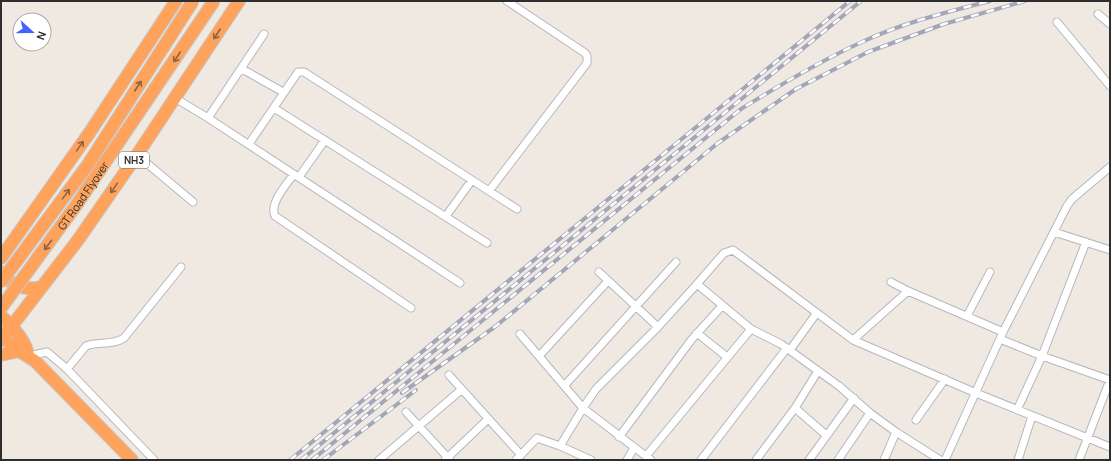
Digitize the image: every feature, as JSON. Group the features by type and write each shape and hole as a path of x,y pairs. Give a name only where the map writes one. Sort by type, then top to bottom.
{"highway":[{"path":"1,258 90,132 176,1"},
{"name":"GT Road Flyover","path":"1,282 87,166 193,1"},
{"name":"GT Road Flyover","path":"1,308 77,204 214,1"},
{"name":"NH3","path":"12,326 78,240 137,155 239,1"},
{"path":"1,272 8,282 24,288 31,290 42,287"},
{"path":"1,316 12,326 24,344 27,356"},
{"path":"12,326 2,338 27,356 132,460"},
{"path":"1,355 27,356"}],"street":[{"path":"489,191 587,60 585,53 507,1"},
{"path":"1098,14 1110,24"},
{"path":"1057,22 1110,86"},
{"path":"208,118 264,34"},
{"path":"242,69 283,92"},
{"path":"249,144 298,72 304,72 516,209"},
{"path":"175,98 249,144 460,282"},
{"path":"274,108 487,243"},
{"path":"325,140 276,201 273,208 275,216 411,308"},
{"path":"137,155 193,202"},
{"path":"945,460 1003,332 1072,199 1110,167"},
{"path":"446,216 472,180"},
{"path":"1054,232 1110,250"},
{"path":"1017,410 1042,356 1086,242"},
{"path":"560,446 596,389 658,327 724,253 733,250 816,314 853,340 976,393 1110,448"},
{"path":"564,385 676,262"},
{"path":"66,369 86,346 90,344 115,342 124,338 181,267"},
{"path":"598,272 658,327"},
{"path":"967,316 990,272"},
{"path":"540,355 608,281"},
{"path":"891,282 908,291 1003,332"},
{"path":"697,284 721,307 751,330 774,340 789,349 896,432 940,460"},
{"path":"853,340 908,291"},
{"path":"619,437 697,334 721,307"},
{"path":"701,460 816,314"},
{"path":"520,334 540,355 583,408 648,458 727,357 751,330"},
{"path":"697,334 727,357"},
{"path":"1000,339 1042,356 1110,380 1079,460"},
{"path":"27,356 47,352 66,369 154,460"},
{"path":"756,460 795,408 818,371"},
{"path":"449,375 488,419 518,457 537,438 560,446 591,460"},
{"path":"916,420 945,379"},
{"path":"379,460 461,390"},
{"path":"809,460 854,398"},
{"path":"795,408 826,435"},
{"path":"406,412 448,459 488,419"},
{"path":"838,460 870,412"},
{"path":"1018,460 1032,416"},
{"path":"884,460 896,432"},
{"path":"627,460 634,448"}],"railway":[{"path":"290,460 850,1"},
{"path":"301,460 861,1"},
{"path":"312,460 741,109 816,65 877,35 925,18 990,1"},
{"path":"402,393 496,326 718,143 796,89 868,52 944,24 1025,1"},
{"path":"323,460 416,390"}]}
